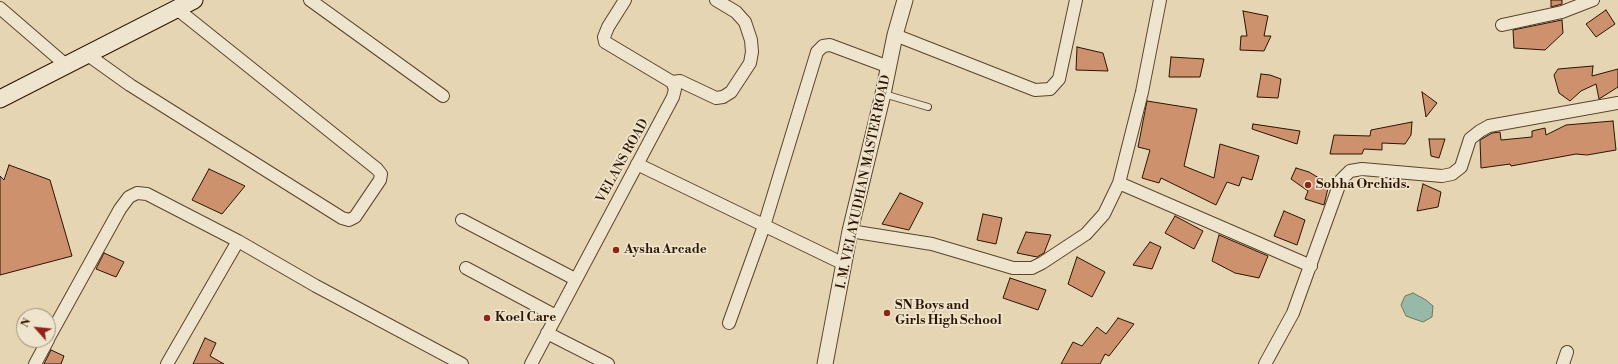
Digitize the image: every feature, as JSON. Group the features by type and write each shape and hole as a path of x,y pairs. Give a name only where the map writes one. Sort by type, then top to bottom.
{"main road":[{"path":"0,99 194,0"}],"street":[{"path":"310,0 443,96"},
{"path":"625,0 608,27 604,37 605,42 672,82 680,81 716,98 723,97 731,92 750,63 752,52 751,40 745,22 736,12 716,0"},
{"name":"I. M. VELAYUDHAN MASTER ROAD","path":"825,364 850,232 883,94 895,35 905,0"},
{"path":"895,35 1035,90 1050,89 1059,80 1076,0"},
{"path":"850,232 932,244 1013,268 1032,268 1086,234 1104,214 1119,183 1142,92 1160,0"},
{"path":"1502,25 1562,12 1593,0"},
{"path":"0,8 66,65"},
{"path":"88,55 130,85 342,218 349,220 355,218 380,180 380,174 377,169 177,9"},
{"path":"729,323 764,226 817,52 823,46 830,44 889,67"},
{"name":"VELANS ROAD","path":"531,364 575,279 674,97 675,88 672,82"},
{"path":"1265,364 1293,313 1311,266 1340,180 1350,171 1362,169 1442,176 1452,174 1461,167 1470,139 1489,126 1618,103"},
{"path":"637,164 844,264"},
{"path":"1119,183 1311,266"},
{"path":"56,325 120,209 129,197 137,193 147,194 238,241 316,286 462,364"},
{"path":"462,220 575,279"},
{"path":"167,364 238,241"},
{"path":"466,268 556,316"},
{"path":"547,333 608,364"},
{"path":"35,364 44,348"},
{"path":"1562,364 1567,352"}],"lane":[{"path":"883,94 928,107"}],"shaded area":[{"path":"1413,293 1426,300 1433,306 1432,317 1423,322 1406,316 1401,305 1405,296"}],"building":[{"path":"1551,0 1562,0 1562,4 1551,7"},
{"path":"1606,10 1615,24 1596,37 1586,24"},
{"path":"1243,11 1268,16 1264,36 1271,36 1264,51 1240,50 1241,36 1247,36"},
{"path":"1562,20 1563,33 1545,50 1514,48 1513,30"},
{"path":"1077,47 1103,53 1108,71 1076,70"},
{"path":"1171,57 1204,59 1200,77 1169,77"},
{"path":"1593,66 1592,76 1618,69 1618,87 1599,99 1596,84 1581,91 1570,101 1559,93 1554,75 1558,69"},
{"path":"1261,74 1270,75 1281,79 1278,98 1257,97"},
{"path":"1422,92 1437,103 1426,117"},
{"path":"1147,101 1197,109 1184,166 1214,178 1220,144 1259,156 1252,180 1242,177 1239,186 1227,182 1216,205 1161,178 1159,183 1142,178 1150,150 1138,147"},
{"path":"1613,121 1616,150 1587,155 1576,154 1511,166 1510,164 1481,168 1480,140 1492,133 1500,132 1501,140 1532,137 1532,131 1545,128 1546,135 1566,125"},
{"path":"1412,122 1411,135 1405,144 1382,143 1382,150 1364,149 1362,154 1330,154 1334,135 1370,136 1371,130"},
{"path":"1253,124 1300,131 1297,144 1252,129"},
{"path":"1429,139 1445,139 1439,158 1431,156"},
{"path":"9,165 50,180 72,256 0,275 0,176 4,180"},
{"path":"1296,168 1309,172 1329,184 1324,205 1305,199 1308,191 1291,179"},
{"path":"209,169 245,186 222,214 192,200"},
{"path":"1423,184 1441,192 1438,207 1417,211"},
{"path":"900,193 923,203 909,230 882,224"},
{"path":"1284,211 1305,220 1297,245 1274,236"},
{"path":"983,214 1002,218 996,244 977,240"},
{"path":"1175,216 1203,231 1194,249 1165,233"},
{"path":"1026,232 1051,235 1044,253 1037,257 1017,253"},
{"path":"1219,235 1268,256 1259,278 1235,273 1212,261"},
{"path":"1150,242 1161,247 1152,269 1133,265"},
{"path":"104,253 124,262 116,277 96,269"},
{"path":"1077,257 1105,272 1092,297 1068,284"},
{"path":"1010,278 1046,290 1038,310 1003,298"},
{"path":"1118,318 1134,324 1109,356 1105,354 1100,364 1061,364 1073,342 1082,346 1097,327 1106,334"},
{"path":"205,338 216,343 210,356 224,364 193,364"},
{"path":"51,350 64,356 61,364 44,364"}],"place":[{"name":"Sobha Orchids.","path":"1308,185"},
{"name":"Aysha Arcade","path":"616,250"},
{"name":"SN Boys and Girls High School","path":"887,313"},
{"name":"Koel Care","path":"487,318"}]}
